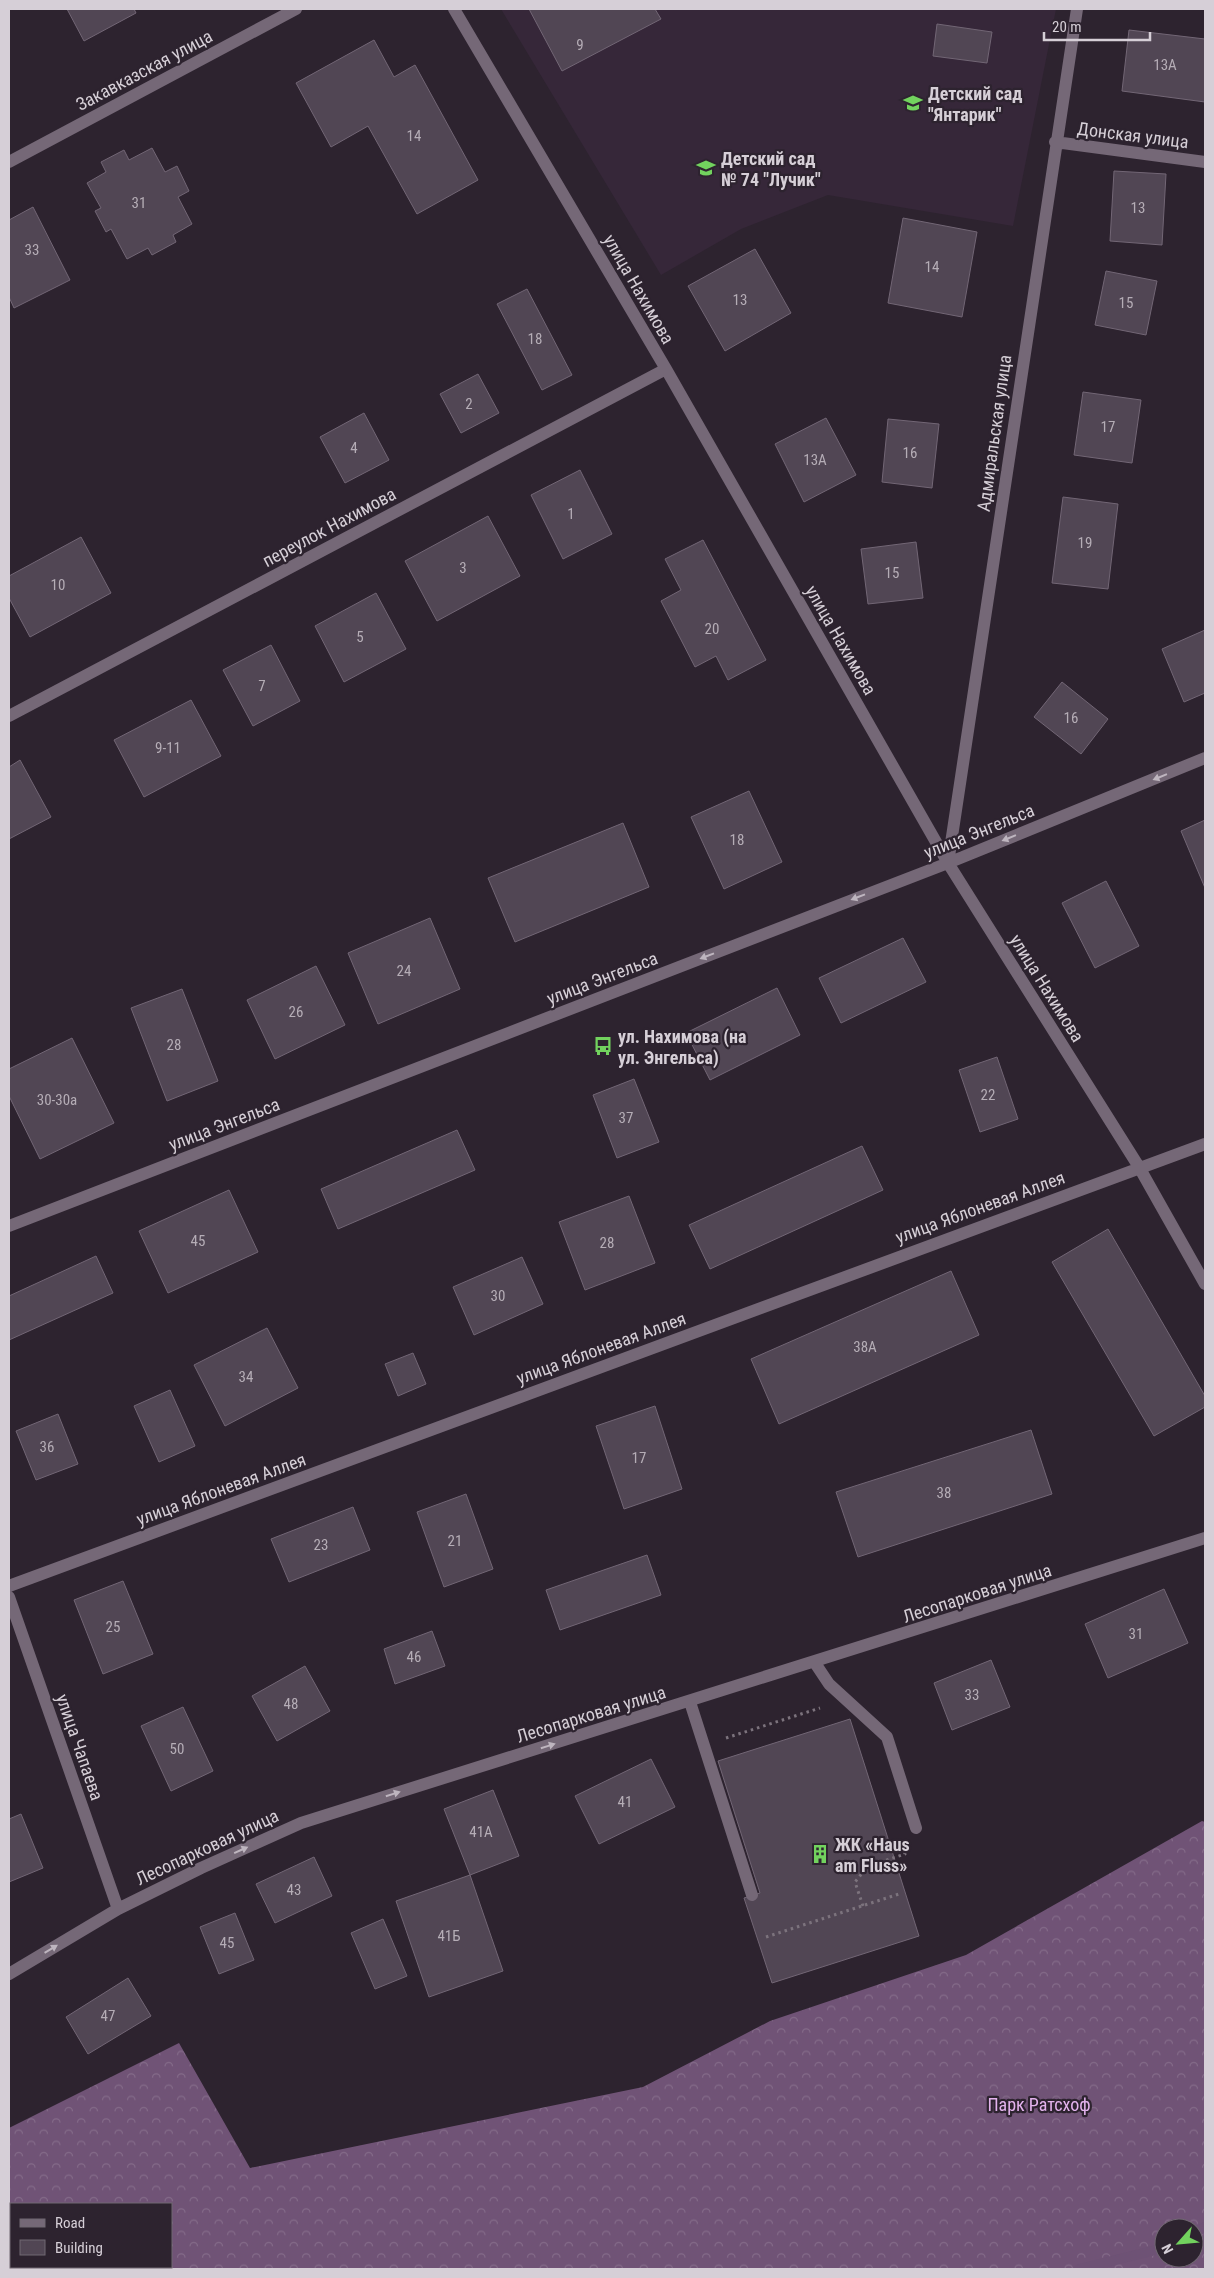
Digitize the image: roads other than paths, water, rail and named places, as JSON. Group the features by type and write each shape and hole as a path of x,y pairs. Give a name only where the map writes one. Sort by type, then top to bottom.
{"street":[{"name":"Закавказская улица","path":"9,162 296,9"},
{"name":"улица Нахимова","path":"454,9 666,370 948,863 1138,1167 1205,1284"},
{"name":"Адмиральская улица","path":"948,863 1077,9"},
{"name":"Донская улица","path":"1056,142 1205,162"},
{"name":"переулок Нахимова","path":"9,716 666,370"},
{"name":"улица Энгельса","path":"9,1226 948,863 1205,758"},
{"name":"улица Яблоневая Аллея","path":"9,1586 1138,1167 1205,1144"},
{"name":"Лесопарковая улица","path":"9,1974 118,1909 201,1868 301,1823 815,1663 1205,1538"},
{"name":"улица Чапаева","path":"9,1597 118,1909"},
{"path":"815,1663 829,1684 887,1737 916,1828"},
{"path":"690,1702 752,1895"}],"waterway":[{"path":"1079,2269 1154,2250"}],"place":[{"name":"Детский сад \"Янтарик\"","path":"913,103"},
{"name":"Детский сад № 74 \"Лучик\"","path":"706,168"},
{"name":"ул. Нахимова (на ул. Энгельса)","path":"603,1046"},
{"name":"ЖК «Haus am Fluss»","path":"820,1854"}],"park label":[{"name":"Парк Ратсхоф","path":"1039,2104"}]}
